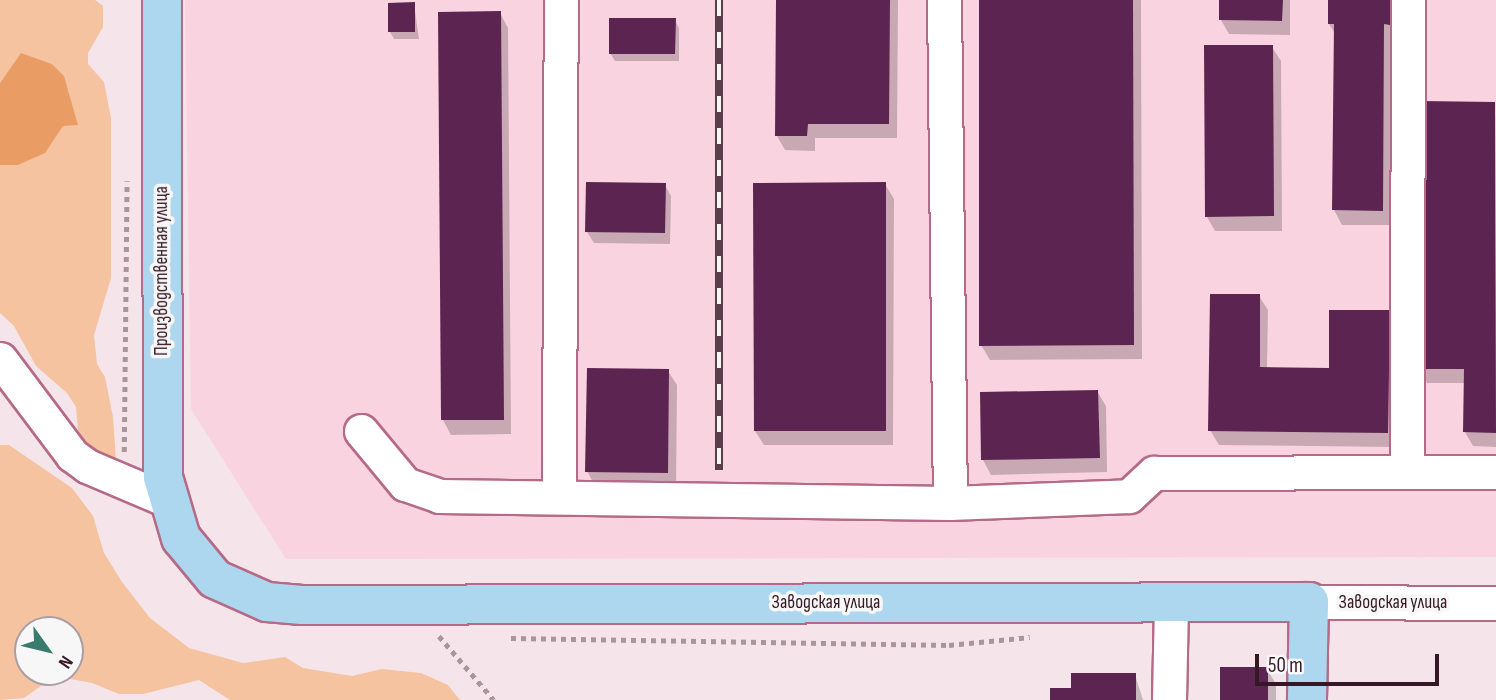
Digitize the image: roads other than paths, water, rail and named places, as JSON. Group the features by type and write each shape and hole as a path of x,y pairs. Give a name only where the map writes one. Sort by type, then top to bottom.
{"main road":[{"name":"Производственная улица","path":"162,0 161,448 167,500 181,538"},
{"name":"Заводская улица","path":"181,538 215,579 239,592 267,602 302,605 1309,602"},
{"path":"1307,700 1309,602"}],"street":[{"path":"559,496 561,0"},
{"path":"944,0 950,503"},
{"path":"1407,472 1408,0"},
{"path":"0,359 72,455 132,486 167,500"},
{"path":"361,431 391,471 422,493 950,503 1129,496 1153,473 1496,472"},
{"path":"1169,700 1171,601"},
{"name":"Заводская улица","path":"1309,602 1496,603"}],"railway":[{"path":"719,0 719,470"}]}
